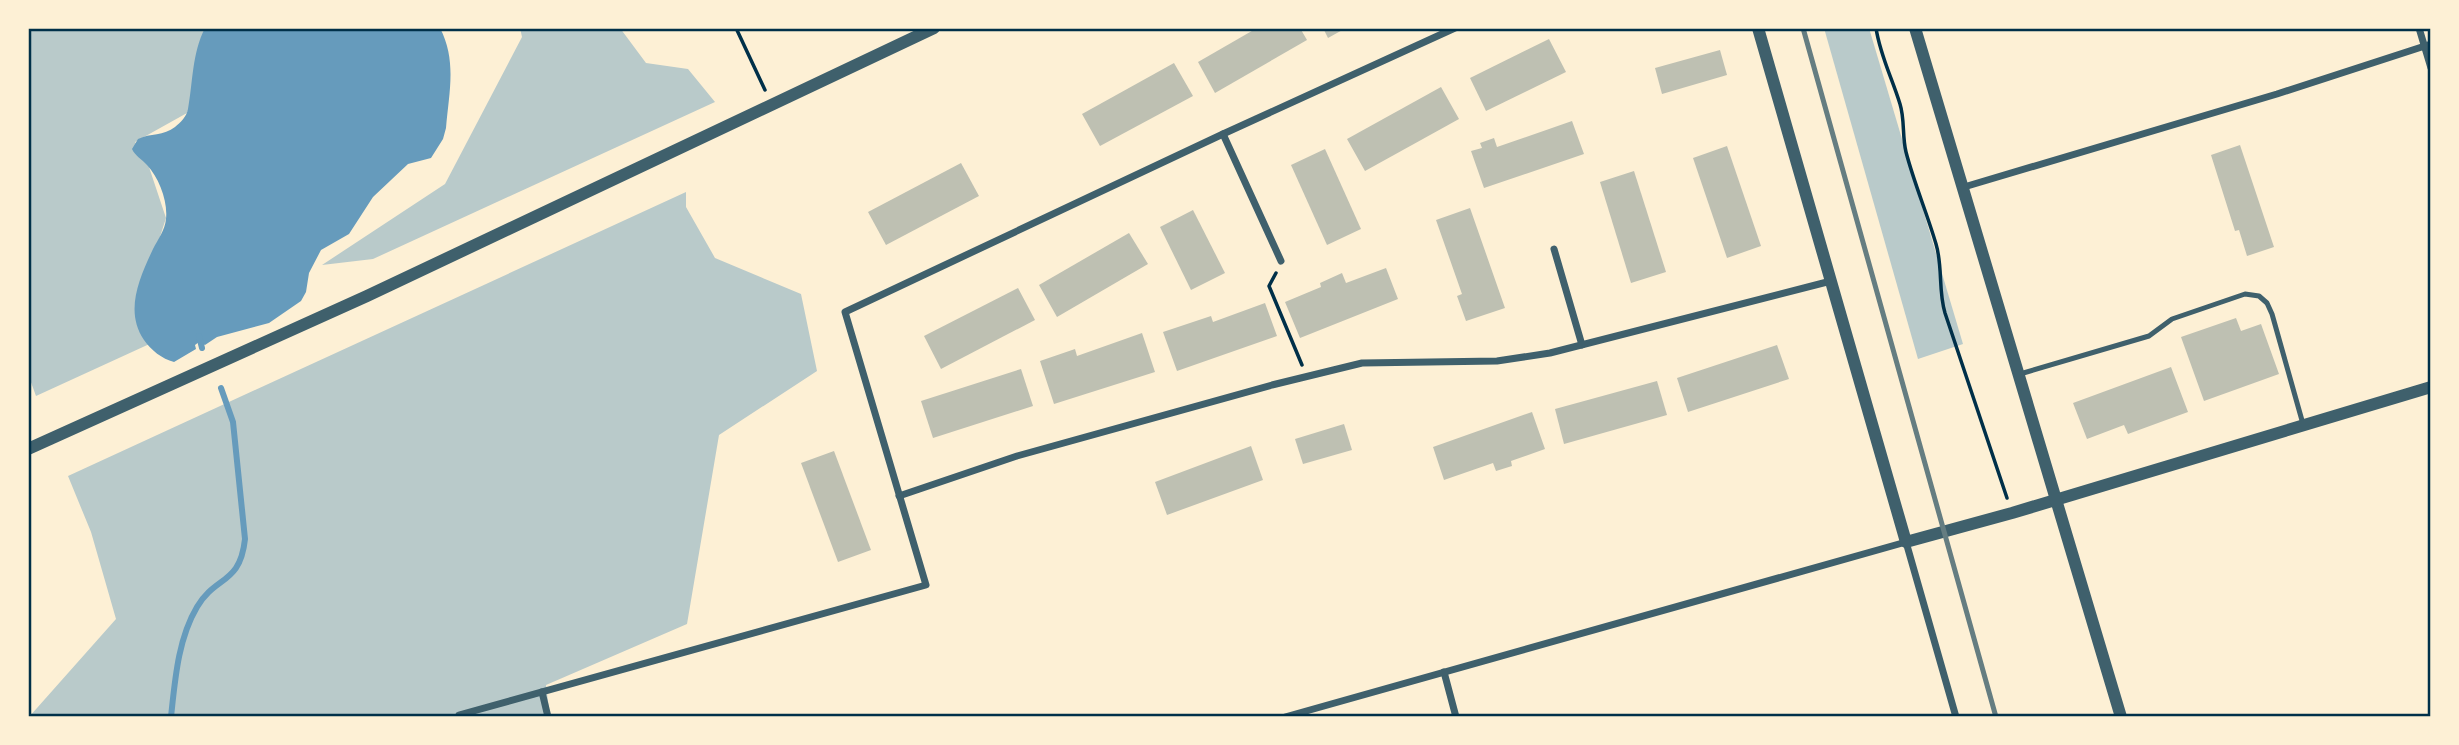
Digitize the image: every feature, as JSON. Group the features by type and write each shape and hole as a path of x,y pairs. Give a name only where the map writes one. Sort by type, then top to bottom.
{"street":[{"path":"28,449 367,296 934,28"},
{"path":"459,715 926,585 845,312 1455,28"},
{"path":"1758,28 1956,717"},
{"path":"1915,28 2121,717"},
{"path":"2419,28 2428,45 2431,68"},
{"path":"1964,187 2277,94 2428,45"},
{"path":"1223,134 1281,261"},
{"path":"1554,249 1582,345"},
{"path":"899,496 1017,456 1362,363 1497,361 1550,353 1831,281"},
{"path":"1286,717 2012,513 2431,387"},
{"path":"1444,672 1457,717"},
{"path":"542,692 548,717"}],"lane":[{"path":"2020,374 2150,336 2172,319 2230,298 2245,294 2259,296 2267,303 2272,314 2304,426"}],"path":[{"path":"736,28 765,90"},
{"path":"1876,28 1883,62 1891,74 1901,106 1907,156 1937,246 1945,313 2012,513"},
{"path":"1281,261 1269,286 1307,377"}],"shaded area":[{"path":"28,28 226,28 187,113 135,142 149,167 166,218 135,315 156,341 36,396 28,374"},
{"path":"520,28 620,28 646,63 688,69 715,102 373,259 322,265 445,184 522,37"},
{"path":"1824,28 1869,28 1963,344 1918,359"},
{"path":"686,192 686,207 715,258 801,294 817,371 719,435 687,624 546,685 550,717 29,717 116,619 91,532 68,476"}],"water":[{"path":"205,28 440,28 449,52 450,89 443,139 431,158 408,164 373,197 349,234 321,250 309,273 306,292 301,301 269,323 217,337 205,345 199,342 195,345 196,349 174,362 153,351 138,329 135,317 139,282 164,227 166,212 162,190 155,176 132,149 138,139 171,130 185,117 195,57"}],"building":[{"path":"1257,28 1300,28 1307,40 1215,93 1198,62"},
{"path":"1323,28 1346,28 1328,38"},
{"path":"1549,39 1566,72 1486,111 1470,78"},
{"path":"1720,50 1727,75 1662,94 1655,68"},
{"path":"1174,63 1193,96 1100,146 1082,114"},
{"path":"1441,87 1459,119 1365,171 1347,139"},
{"path":"1572,121 1584,154 1484,188 1471,151 1482,148 1480,143 1494,138 1497,147"},
{"path":"2240,145 2274,247 2247,256 2239,230 2235,231 2211,155"},
{"path":"1727,146 1761,246 1727,258 1693,158"},
{"path":"1325,149 1361,229 1327,245 1291,165"},
{"path":"961,163 979,196 886,245 868,212"},
{"path":"1634,171 1666,272 1631,283 1600,182"},
{"path":"1470,208 1505,308 1466,321 1457,296 1462,294 1436,220"},
{"path":"1193,210 1225,273 1191,290 1160,227"},
{"path":"1129,233 1148,264 1057,317 1039,285"},
{"path":"1386,268 1398,299 1300,338 1285,302 1321,287 1320,283 1342,273 1346,283"},
{"path":"1018,288 1035,320 941,369 924,336"},
{"path":"1265,303 1277,336 1177,371 1163,332 1211,316 1213,322"},
{"path":"2236,318 2241,331 2261,324 2279,374 2204,401 2181,337"},
{"path":"1142,333 1155,372 1054,404 1040,361 1075,349 1077,356"},
{"path":"1777,345 1789,379 1688,412 1677,378"},
{"path":"2171,367 2188,412 2128,434 2124,425 2087,439 2073,403"},
{"path":"1021,369 1033,406 933,438 921,401"},
{"path":"1657,381 1667,415 1564,444 1555,409"},
{"path":"1532,412 1545,449 1511,461 1512,466 1496,471 1493,463 1444,480 1433,447"},
{"path":"1344,424 1352,450 1303,464 1295,439"},
{"path":"1251,446 1263,480 1167,515 1155,482"},
{"path":"834,451 871,550 838,562 801,463"}],"waterway":[{"path":"199,336 202,348"},
{"path":"171,717 178,660 185,632 204,597 238,565 245,539 233,422 221,388"}],"railway":[{"path":"1803,28 1996,717"}]}
